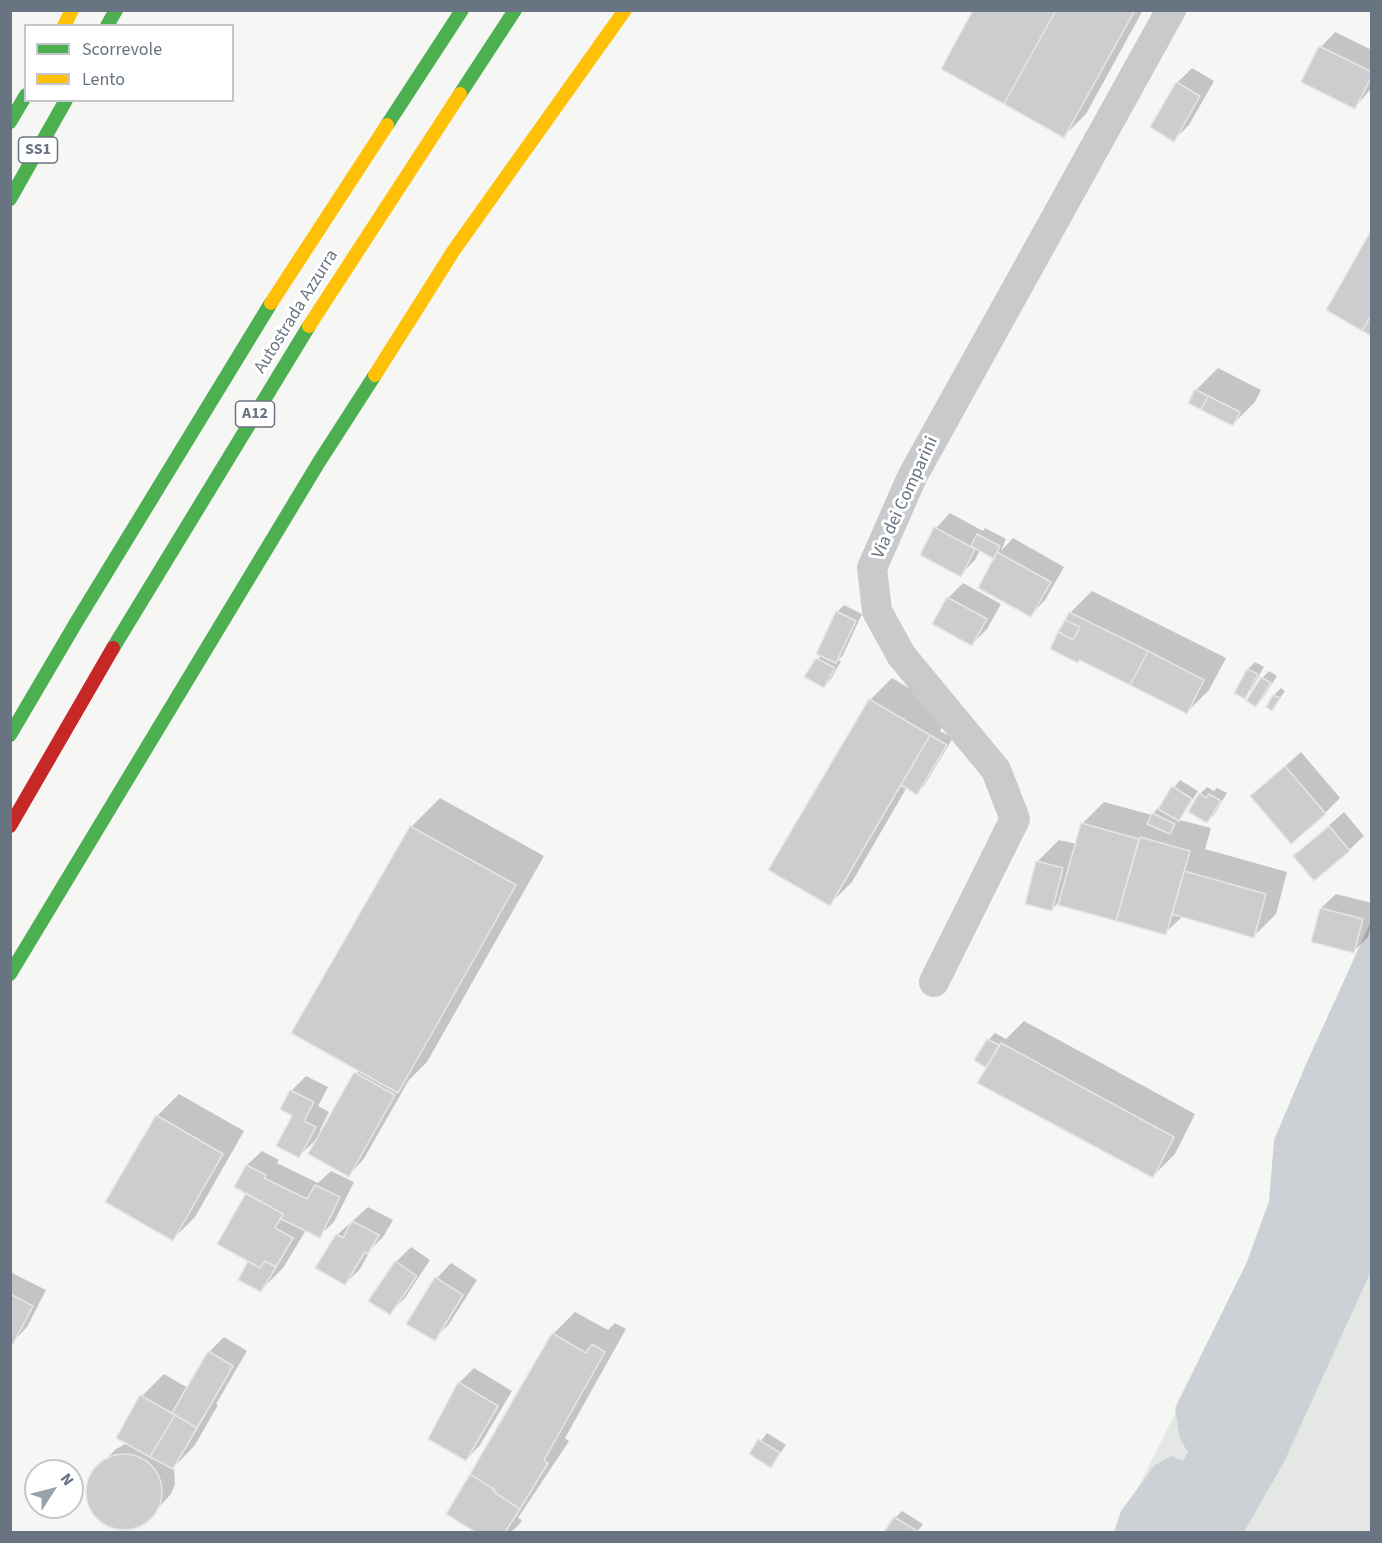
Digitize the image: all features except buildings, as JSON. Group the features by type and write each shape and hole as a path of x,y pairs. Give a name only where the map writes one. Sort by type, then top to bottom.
{"main road":[{"path":"65,24 72,10"},
{"path":"108,24 116,10"},
{"name":"Autostrada Azzurra","path":"10,735 278,292 462,10"},
{"name":"Autostrada Azzurra","path":"10,826 120,636 326,298 515,10"},
{"path":"10,974 319,462 442,269 625,10"},
{"name":"SS1","path":"10,122 24,98"},
{"name":"SS1","path":"10,199 65,102"}],"street":[{"name":"Via dei Comparini","path":"934,982 1015,819 996,770 902,655 877,611 872,568 912,477 1171,10"}],"shaded area":[{"path":"1371,921 1371,1271 1284,1462 1244,1532 1114,1532 1121,1511 1155,1465 1171,1456 1183,1461 1188,1452 1180,1439 1175,1408 1247,1262 1269,1202 1274,1140"},
{"path":"1371,925 1371,1532 1116,1532 1236,1291"}],"traffic: fast":[{"path":"108,24 116,10"},
{"path":"387,125 462,10"},
{"path":"460,94 515,10"},
{"path":"10,122 24,98"},
{"path":"10,199 65,102"},
{"path":"10,735 271,303"},
{"path":"113,648 309,326"},
{"path":"10,974 319,462 375,375"}],"traffic: slow":[{"path":"65,24 72,10"},
{"path":"375,375 454,250 625,10"},
{"path":"309,326 460,94"},
{"path":"271,303 387,125"}],"traffic: jam":[{"path":"10,826 113,648"}]}
